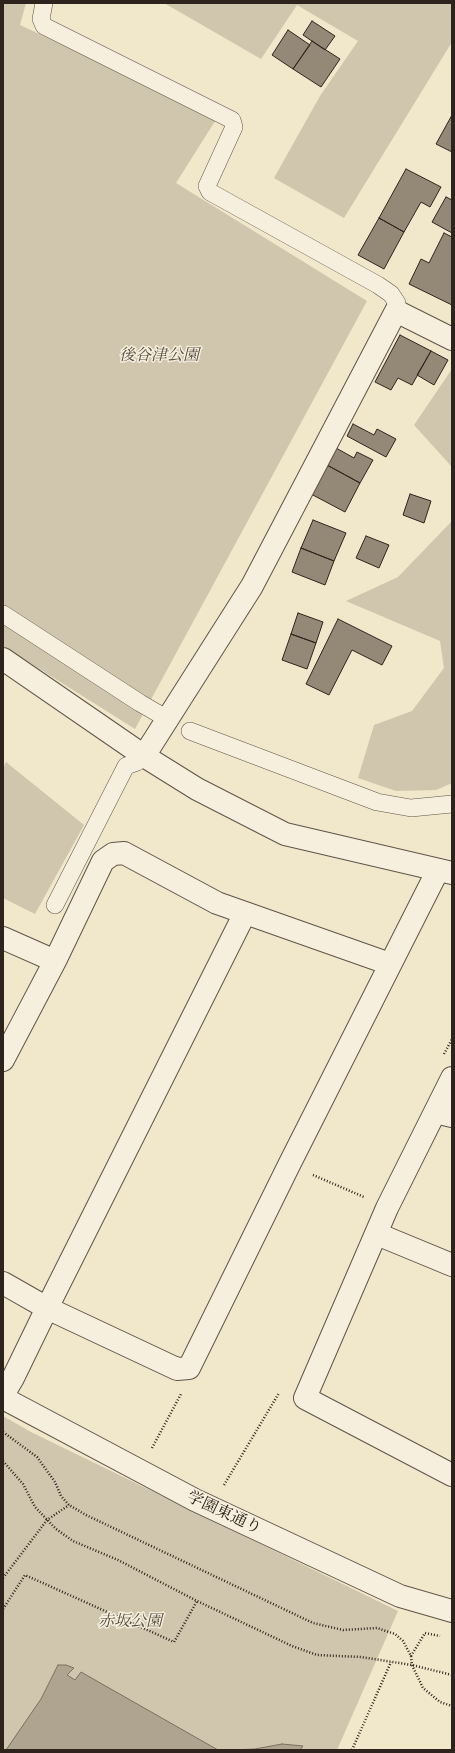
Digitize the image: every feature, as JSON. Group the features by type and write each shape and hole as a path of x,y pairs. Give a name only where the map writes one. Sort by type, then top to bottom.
{"street":[{"path":"144,756 252,586 396,311 452,339"},
{"path":"3,659 144,756 198,789 285,834 445,872 390,964 189,1368 177,1369 47,1308 3,1283"},
{"path":"3,1060 55,962 103,862 113,854 124,853 217,903 390,964"},
{"path":"3,1395 13,1378 245,913"},
{"path":"3,938 55,962"},
{"path":"452,1078 443,1114 387,1208 305,1398 452,1475"},
{"path":"377,1234 452,1265"},
{"name":"学園東通り","path":"3,1398 195,1500 400,1596 452,1611"}],"lane":[{"path":"44,3 41,19 44,26 232,120 234,127 207,186 210,192 378,285 391,294 396,303 396,311"},
{"path":"3,614 159,714"},
{"path":"190,731 377,802 411,808 452,804"},
{"path":"55,904 126,766 137,762 144,756"}],"path":[{"path":"289,1165 387,1208"},
{"path":"152,1448 190,1376 189,1368"},
{"path":"3,1432 37,1457 55,1482 61,1496 69,1505 106,1525 139,1539 313,1623 343,1630 377,1628 395,1634 403,1641 411,1656 412,1665 423,1688 440,1702 452,1706"},
{"path":"3,1460 23,1484 35,1507 56,1530 73,1541 118,1560 197,1601 292,1646 317,1655 361,1657 412,1665 452,1675"},
{"path":"3,1578 47,1520 69,1505"},
{"path":"3,1609 25,1575 174,1642 197,1601"},
{"path":"411,1656 425,1633 445,1638"},
{"path":"352,1750 391,1662"}],"green space":[{"name":"後谷津公園","path":"3,3 26,3 20,25 217,118 176,183 367,301 135,729 3,646"},
{"path":"164,3 452,3 452,42 344,218 274,178 320,96 358,41 297,5 261,59"},
{"path":"452,369 452,467 414,425"},
{"path":"452,521 452,783 436,790 396,791 358,778 374,725 412,711 444,668 440,641 346,601 398,577"},
{"path":"6,762 84,825 35,914 3,898 3,769"},
{"name":"赤坂公園","path":"3,1416 31,1432 398,1611 337,1750 3,1750"}],"shaded area":[{"path":"58,1665 66,1665 74,1668 67,1675 75,1680 81,1672 218,1750 6,1750 41,1699"},
{"path":"282,1744 303,1746 300,1750 231,1750 255,1749"}],"building":[{"path":"312,21 335,36 325,50 303,35"},
{"path":"288,30 310,45 293,69 272,55"},
{"path":"312,41 340,59 321,87 293,69"},
{"path":"452,115 452,152 436,144"},
{"path":"406,169 441,187 430,207 421,202 404,232 379,218"},
{"path":"446,197 452,200 452,233 432,222"},
{"path":"379,218 404,232 384,269 358,255"},
{"path":"444,233 452,237 452,305 409,284 421,259 429,263"},
{"path":"400,335 431,351 412,385 398,378 391,390 375,382"},
{"path":"431,351 448,360 434,385 417,375"},
{"path":"353,424 374,435 377,429 396,439 386,457 347,436"},
{"path":"336,448 354,458 357,452 373,460 360,483 327,465"},
{"path":"327,465 360,483 345,512 311,494"},
{"path":"410,494 431,501 424,523 403,515"},
{"path":"313,520 346,533 334,561 301,548"},
{"path":"366,536 389,545 379,568 356,558"},
{"path":"301,548 334,561 325,585 292,572"},
{"path":"298,613 323,622 316,643 291,634"},
{"path":"338,619 392,646 382,665 352,650 329,695 306,684"},
{"path":"291,634 316,643 307,669 282,660"}]}
